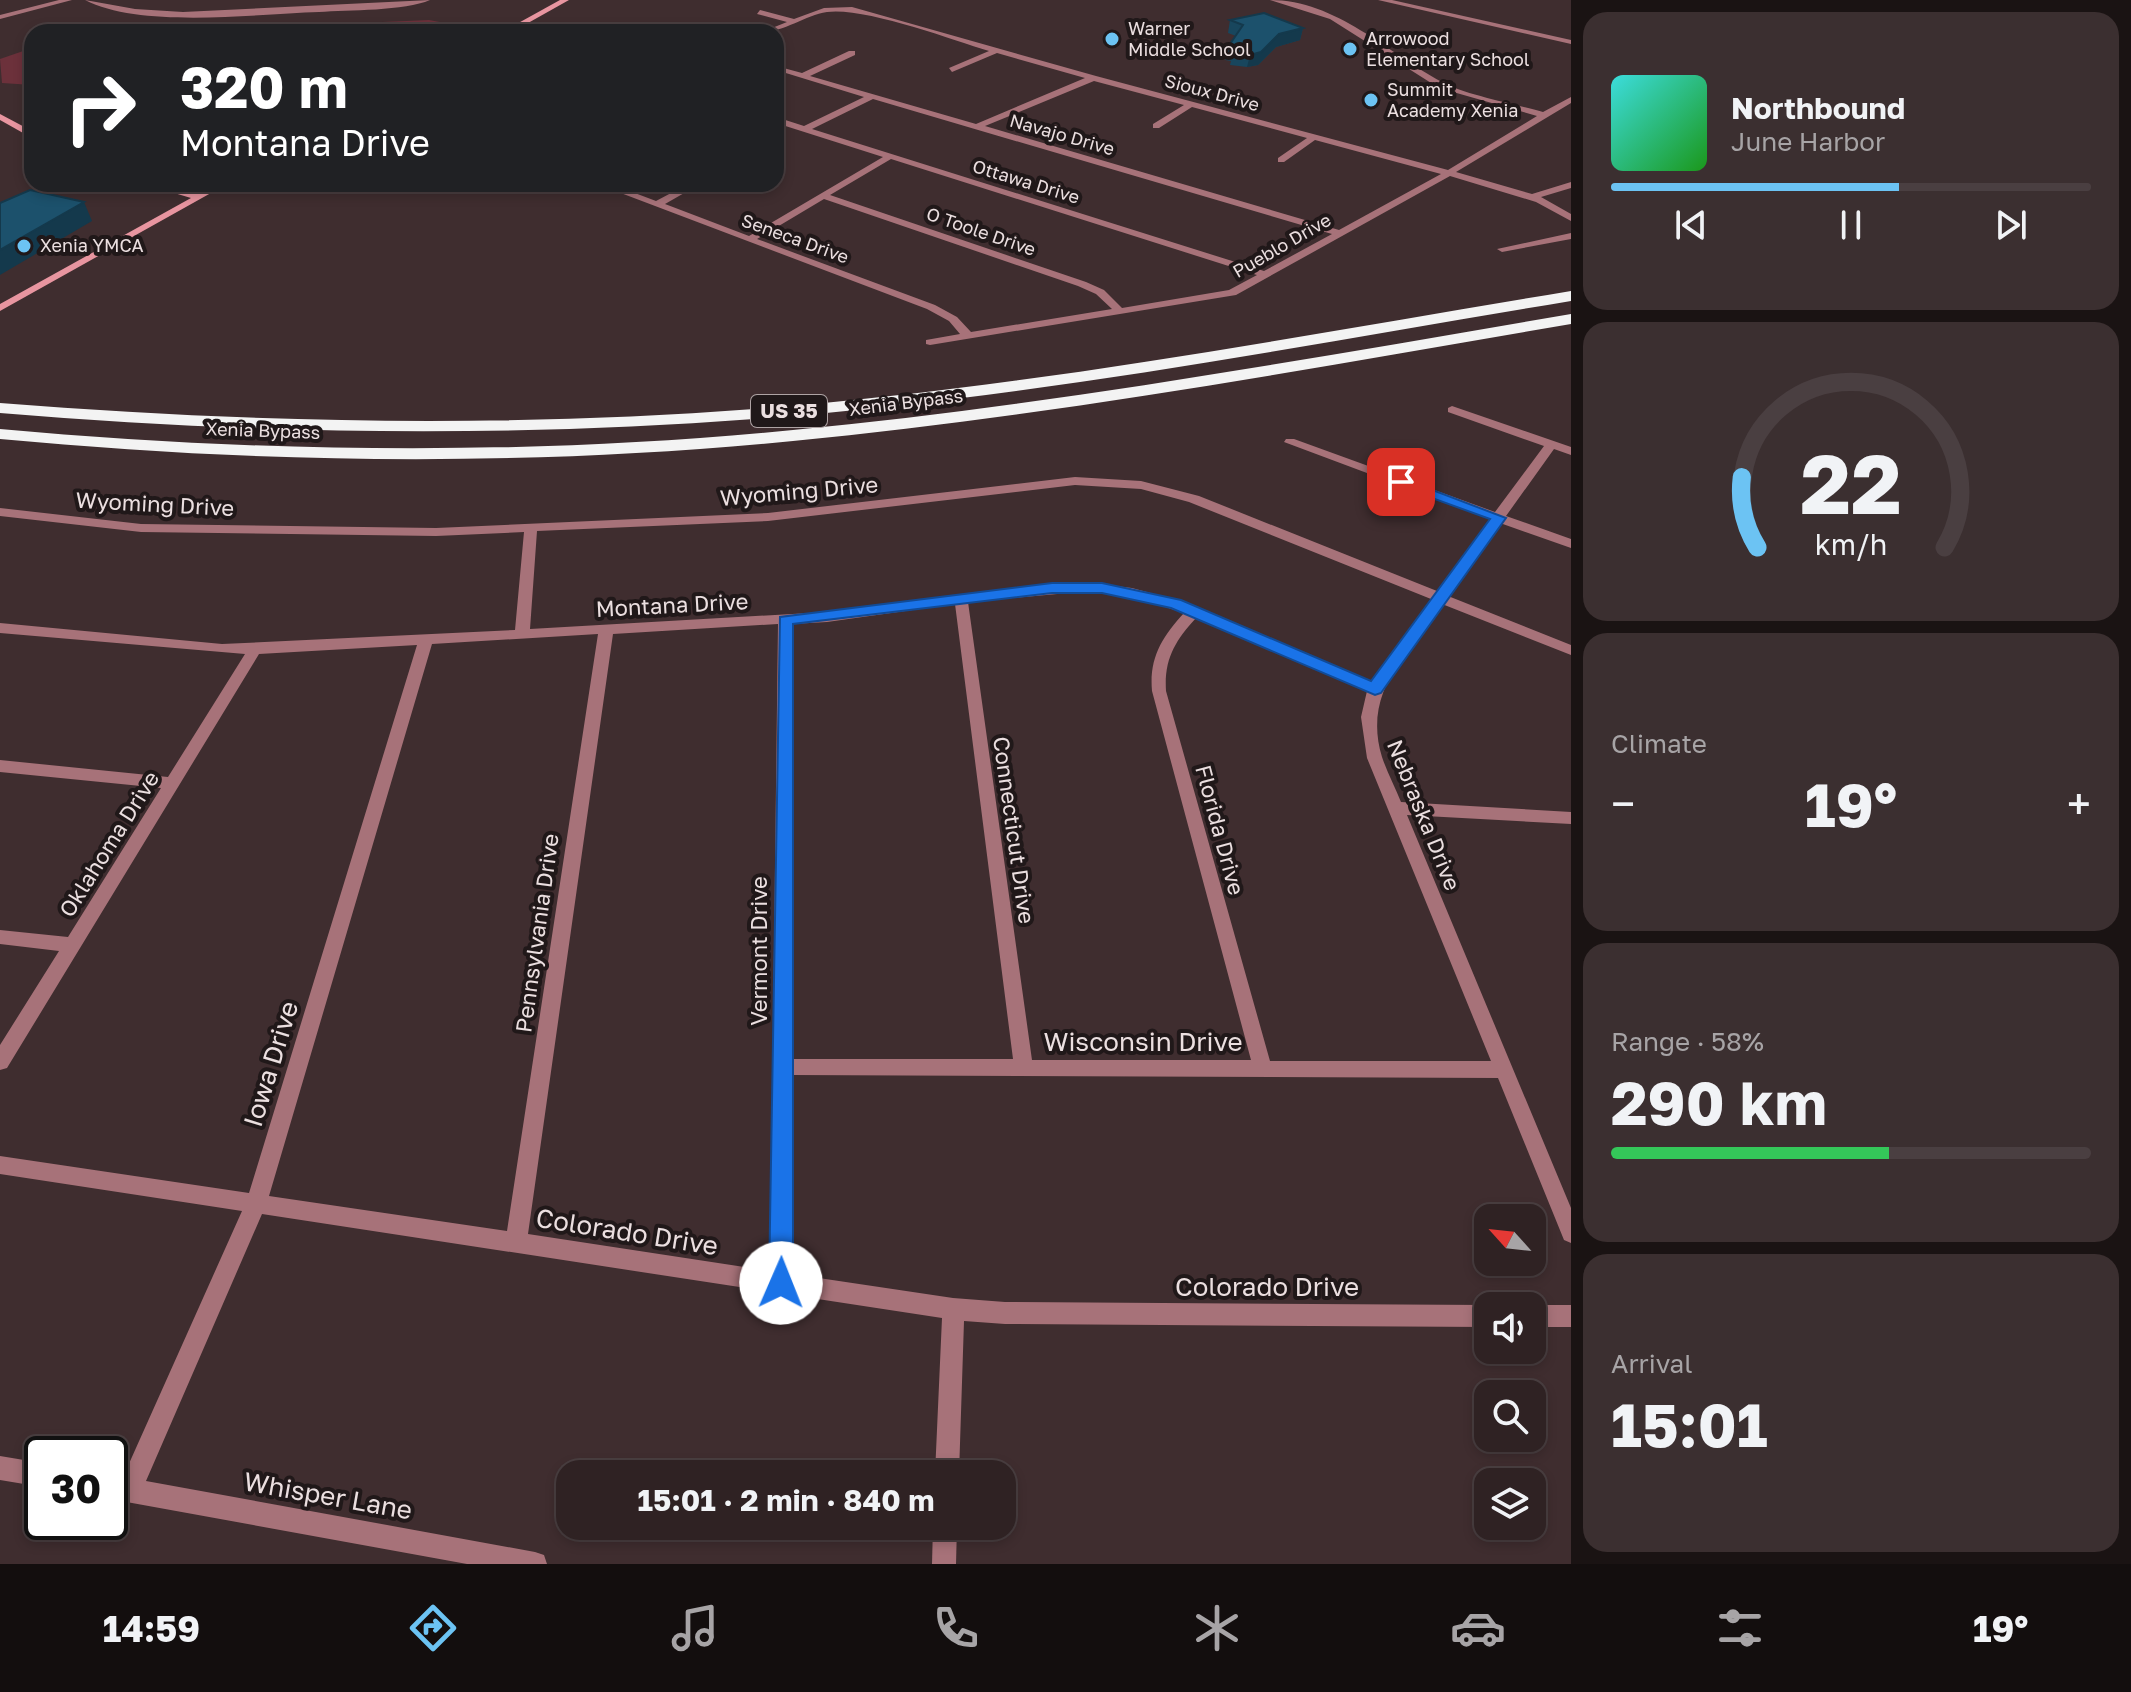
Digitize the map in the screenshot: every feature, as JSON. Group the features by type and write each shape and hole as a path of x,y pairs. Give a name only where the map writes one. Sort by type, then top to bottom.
{"highway":[{"name":"Xenia Bypass","path":"0,408 148,420 322,427 511,427 679,420 863,405 967,392 1571,295"},
{"name":"Xenia Bypass","path":"0,434 176,447 331,453 520,452 737,440 902,425 1041,407 1571,319"}],"main road":[{"path":"521,24 565,0"},
{"path":"0,117 24,130"},
{"path":"180,192 199,197"},
{"path":"0,308 208,192"}],"street":[{"path":"0,17 68,0"},
{"path":"89,0 135,10 201,14 352,8 426,0"},
{"path":"1274,0 1333,17 1442,86 1544,115"},
{"path":"1382,0 1571,42"},
{"name":"Sioux Drive","path":"793,21 840,8 1449,173 1532,197 1571,218"},
{"path":"760,12 793,21"},
{"path":"784,25 793,21"},
{"path":"952,70 995,51"},
{"path":"803,76 852,53"},
{"name":"Navajo Drive","path":"784,70 1339,233"},
{"path":"976,127 1093,78"},
{"path":"805,129 872,96"},
{"name":"Pueblo Drive","path":"930,342 1214,298 1243,288 1449,173 1571,99"},
{"path":"1156,126 1191,104"},
{"name":"Ottawa Drive","path":"784,122 1267,275"},
{"path":"1281,160 1314,137"},
{"path":"750,239 890,156"},
{"path":"1532,197 1571,185"},
{"name":"Seneca Drive","path":"623,192 931,307 953,319 968,336"},
{"path":"656,205 680,192"},
{"name":"O Toole Drive","path":"823,196 1082,284 1100,292 1121,312"},
{"path":"1502,249 1571,236"},
{"path":"1452,410 1571,451"},
{"path":"1290,442 1571,544"},
{"name":"Nebraska Drive","path":"1551,444 1375,689 1368,710 1368,733 1571,1233"},
{"name":"Wyoming Drive","path":"0,512 165,529 419,533 768,517 1075,481 1123,483 1194,499 1571,650"},
{"path":"522,635 531,528"},
{"name":"Montana Drive","path":"0,628 222,649 255,649 785,620 1052,588 1090,587 1144,595 1194,611 1375,689"},
{"name":"Connecticut Drive","path":"961,599 1024,1068"},
{"name":"Florida Drive","path":"1194,611 1161,653 1157,671 1159,691 1263,1069"},
{"name":"Vermont Drive","path":"781,1283 785,620"},
{"name":"Pennsylvania Drive","path":"516,1243 606,631"},
{"name":"Iowa Drive","path":"128,1472 256,1204 426,639"},
{"name":"Oklahoma Drive","path":"0,1062 255,649"},
{"path":"0,766 172,783"},
{"path":"1396,808 1571,818"},
{"path":"0,937 72,945"},
{"name":"Wisconsin Drive","path":"783,1067 1503,1070"},
{"name":"Colorado Drive","path":"0,1165 953,1309 1020,1313 1474,1316"},
{"path":"948,1460 953,1309"},
{"path":"1546,1316 1571,1316"},
{"path":"0,1468 24,1472"},
{"name":"Whisper Lane","path":"128,1490 535,1564"},
{"path":"944,1564 945,1540"}],"shaded area":[{"path":"429,20 450,24 337,24"},
{"path":"24,51 24,84 2,83 0,59"}],"building":[{"path":"1264,13 1303,28 1279,34 1261,52 1250,55 1233,52 1235,49 1228,47 1243,25 1230,20"},
{"path":"25,192 84,202 0,250 0,203"}],"place":[{"name":"Warner Middle School","path":"1112,39"},
{"name":"Arrowood Elementary School","path":"1350,49"},
{"name":"Summit Academy Xenia","path":"1371,100"},
{"name":"Xenia YMCA","path":"24,246"}],"route":[{"path":"781,1283 785,620 1052,588 1102,588 1132,592 1175,604 1375,689 1499,518 1401,482"}]}
